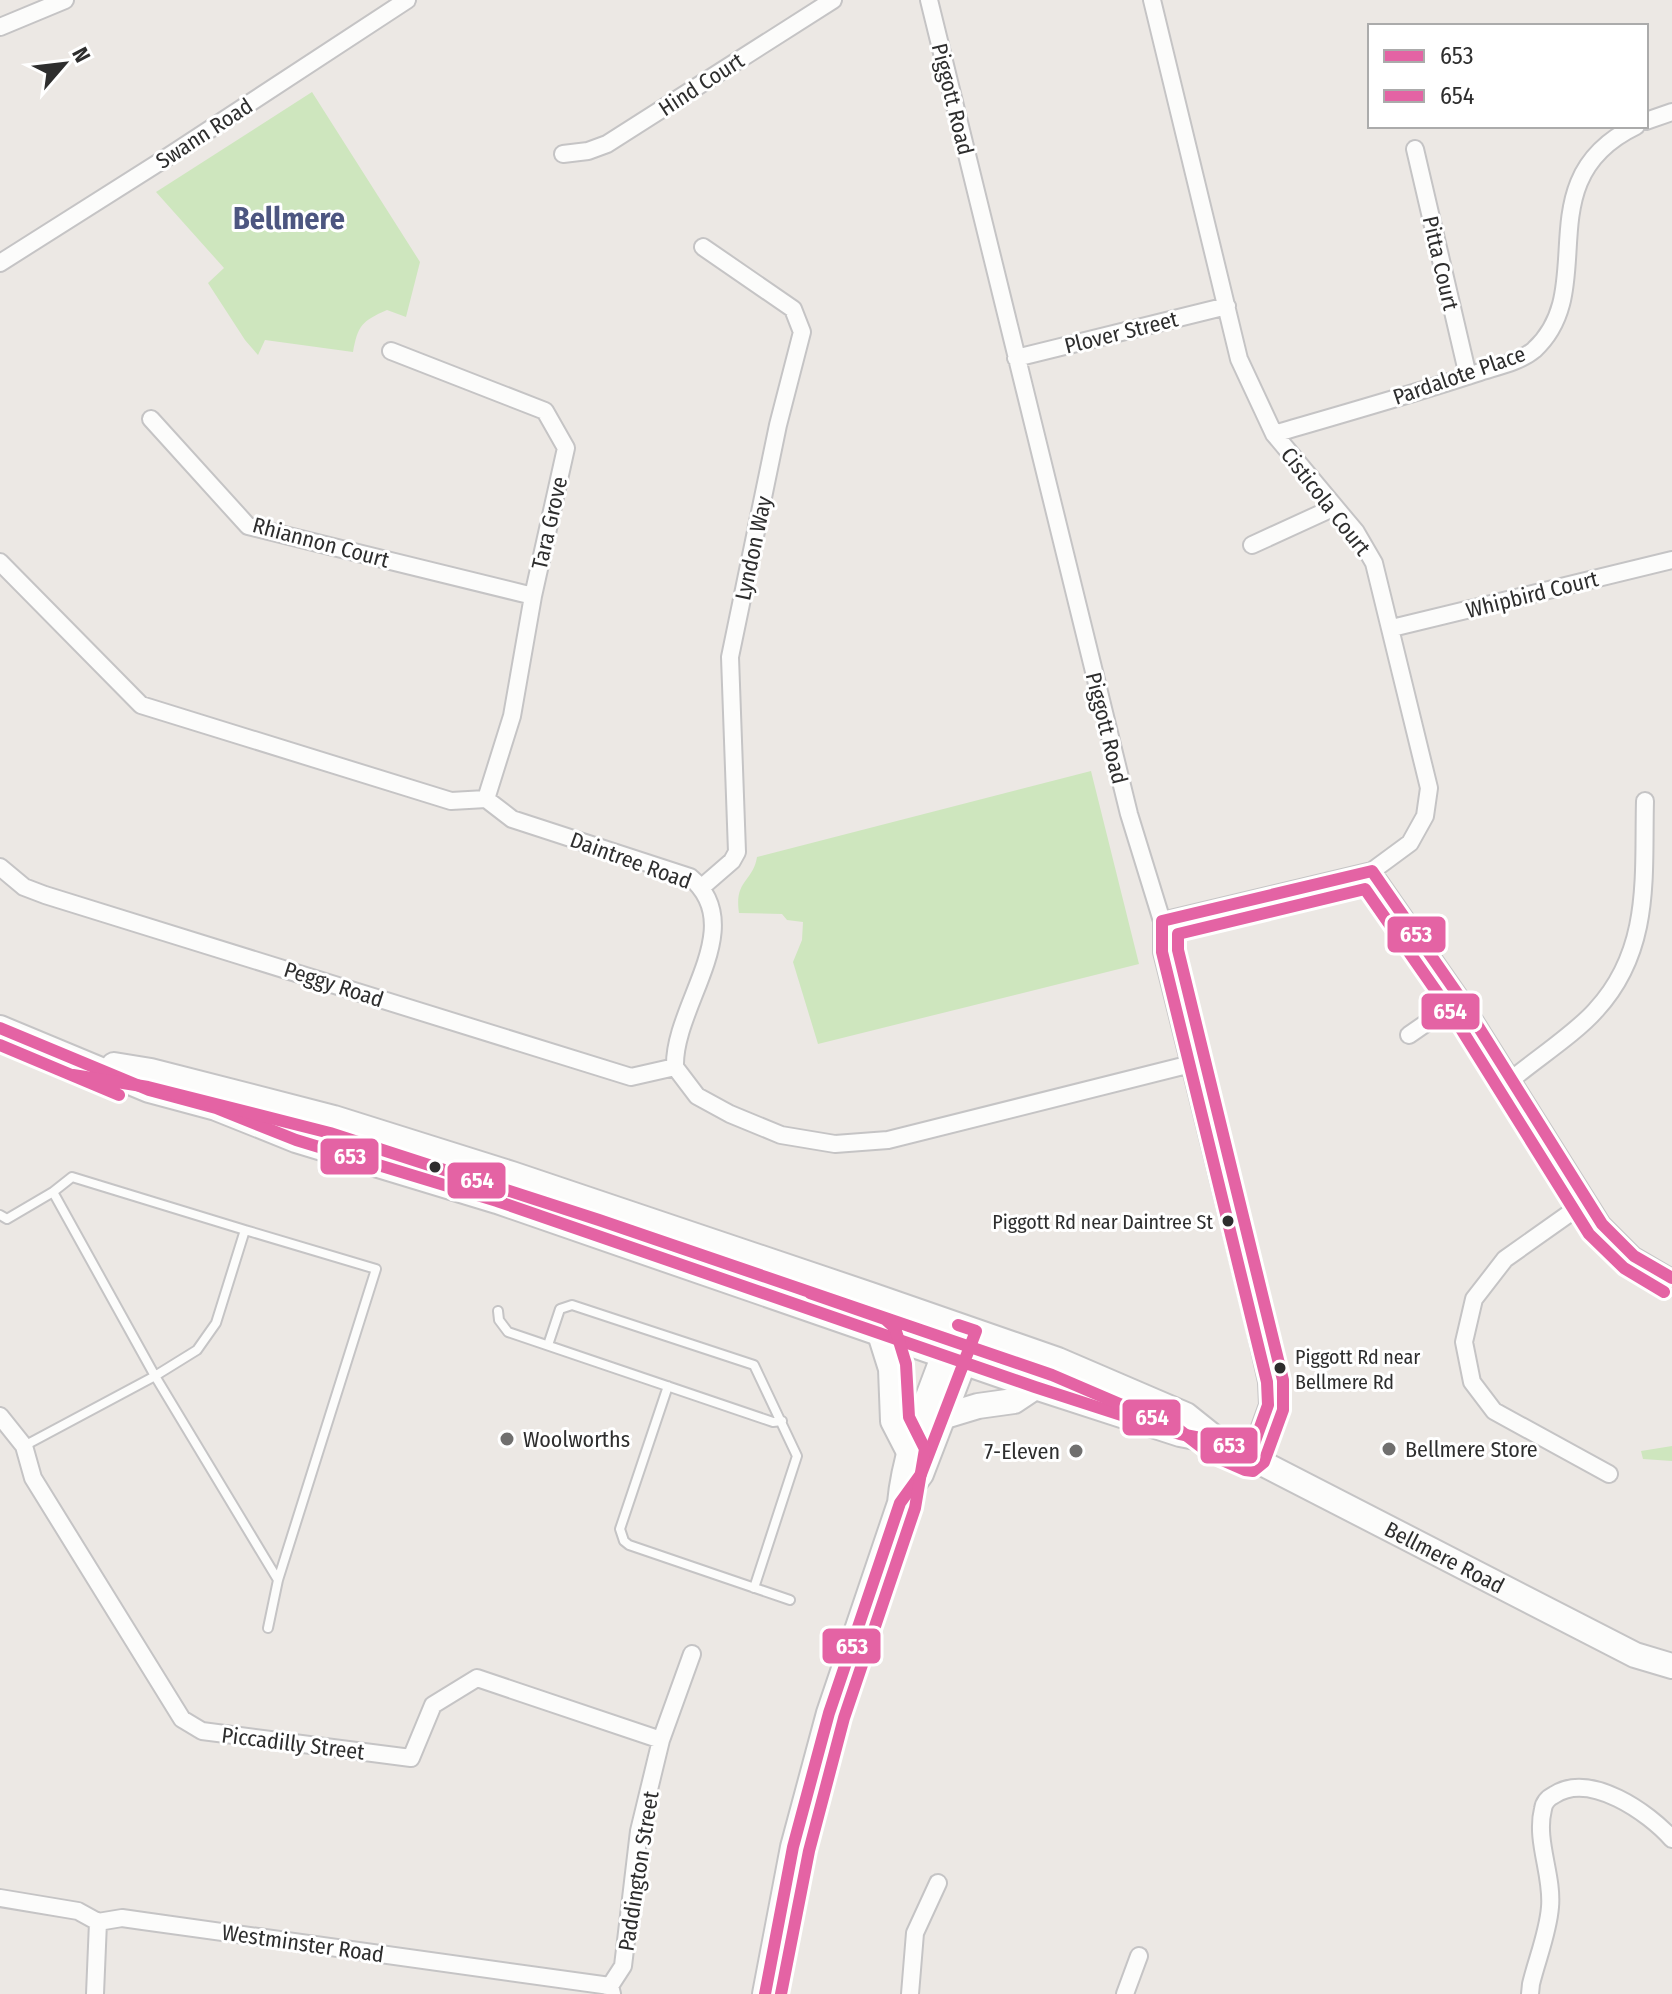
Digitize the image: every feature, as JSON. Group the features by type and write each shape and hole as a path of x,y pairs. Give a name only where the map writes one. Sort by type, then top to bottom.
{"main road":[{"name":"Bellmere Road","path":"0,1028 149,1090 216,1108 296,1140 497,1201 1035,1387 1180,1434 1221,1442 1635,1655 1672,1666"},
{"name":"Bellmere Road","path":"76,1059 151,1071 334,1118 512,1174 1058,1360 1186,1415 1221,1442"},
{"path":"765,1994 793,1847 829,1713 900,1503 903,1472 909,1452 954,1359 965,1328"},
{"path":"880,1334 891,1369 893,1421 909,1452"},
{"path":"900,1503 921,1474 945,1416 954,1359"},
{"path":"945,1416 1014,1401 1035,1387"}],"street":[{"path":"0,27 65,0"},
{"name":"Swann Road","path":"0,263 407,0"},
{"name":"Hind Court","path":"563,154 588,151 607,144 833,0"},
{"name":"Piggott Road","path":"929,0 1129,814 1162,921 1162,952 1267,1382 1268,1405 1250,1455"},
{"name":"Cisticola Court","path":"1152,0 1239,359 1274,434 1356,532 1374,563 1429,788 1425,816 1410,843 1372,871 1162,921"},
{"path":"1648,120 1672,112"},
{"name":"Pardalote Place","path":"1274,434 1468,376 1532,352 1550,331 1561,304 1577,183 1592,160 1618,135 1632,128"},
{"name":"Pitta Court","path":"1415,149 1468,376"},
{"name":"Lyndon Way","path":"702,887 732,861 737,852 730,657 778,425 802,332 793,309 703,247"},
{"name":"Plover Street","path":"1016,358 1227,306"},
{"name":"Tara Grove","path":"391,351 545,411 566,448 533,596 512,716 486,799"},
{"name":"Rhiannon Court","path":"151,419 248,526 533,596"},
{"path":"1252,545 1335,507"},
{"name":"Whipbird Court","path":"1392,628 1672,560"},
{"path":"0,562 141,705 451,801 486,799"},
{"name":"Daintree Road","path":"486,799 512,819 690,877 702,887 714,913 713,942 677,1038 675,1067"},
{"path":"1511,1080 1596,1010 1626,968 1642,915 1645,801"},
{"name":"Peggy Road","path":"0,867 24,887 45,895 631,1077 675,1067"},
{"path":"1372,871 1461,999 1602,1224 1620,1245 1659,1273 1672,1278"},
{"path":"1409,1035 1461,999"},
{"path":"675,1067 697,1096 730,1114 781,1135 835,1144 888,1140 1191,1064"},
{"path":"1587,1201 1505,1259 1474,1299 1464,1342 1472,1382 1494,1411 1609,1474"},
{"name":"Piccadilly Street","path":"0,1416 24,1446 33,1478 182,1719 202,1731 411,1758 433,1705 477,1678 661,1740"},
{"name":"Paddington Street","path":"611,1990 623,1966 639,1831 661,1740 692,1654"},
{"path":"1530,1994 1550,1905 1542,1832 1543,1807 1548,1798 1561,1790 1600,1791 1624,1801 1650,1818 1672,1839"},
{"path":"910,1994 915,1933 938,1883"},
{"name":"Westminster Road","path":"0,1898 78,1911 98,1922 122,1918 611,1990"},
{"path":"95,1994 98,1922"},
{"path":"1125,1994 1139,1956"}],"lane":[{"path":"0,1215 7,1219 72,1177 376,1269 278,1580 268,1628"},
{"path":"53,1192 155,1376 278,1580"},
{"path":"24,1446 197,1350 216,1323 245,1230"},
{"path":"548,1345 560,1309 567,1304 754,1365 797,1456 754,1588"},
{"path":"498,1311 499,1320 508,1332 773,1422 782,1421"},
{"path":"668,1386 620,1529 621,1536 629,1545 790,1600"}],"green space":[{"path":"312,92 420,262 406,317 387,310 372,317 359,330 353,352 265,340 258,355 208,283 224,268 156,192"},
{"path":"1091,771 1139,964 818,1044 793,962 802,940 803,922 787,920 782,914 739,913 741,887 752,872 757,857"},
{"path":"1672,1446 1672,1461 1643,1459 1641,1451"}],"transit line":[{"name":"653","path":"0,1028 149,1090 216,1108 296,1140 497,1201 1035,1387 1180,1434 1221,1442 1250,1455 1268,1405 1267,1382 1162,952 1162,921 1372,871 1461,999 1602,1224 1634,1256 1672,1278"},
{"name":"654","path":"73,1075 148,1087 330,1133 599,1220 1052,1375 1178,1429 1213,1456 1253,1471 1264,1462 1283,1410 1283,1380 1178,950 1178,934 1365,889 1448,1008 1589,1234 1624,1268 1664,1292"},
{"name":"654","path":"0,1045 119,1095"},
{"name":"654","path":"781,1994 809,1851 844,1718 915,1508 925,1449 909,1417 906,1364 895,1328 885,1319 810,1293"},
{"name":"653","path":"765,1994 793,1847 829,1713 900,1503 921,1474 976,1331 958,1325"}],"place":[{"name":"Piggott Rd near Daintree St","path":"1228,1221"},
{"name":"Piggott Rd near Bellmere Rd","path":"1280,1368"},
{"name":"Woolworths","path":"507,1439"},
{"name":"Bellmere Store","path":"1389,1449"},
{"name":"7-Eleven","path":"1076,1451"}],"district":[{"name":"Bellmere","path":"289,219"}]}
